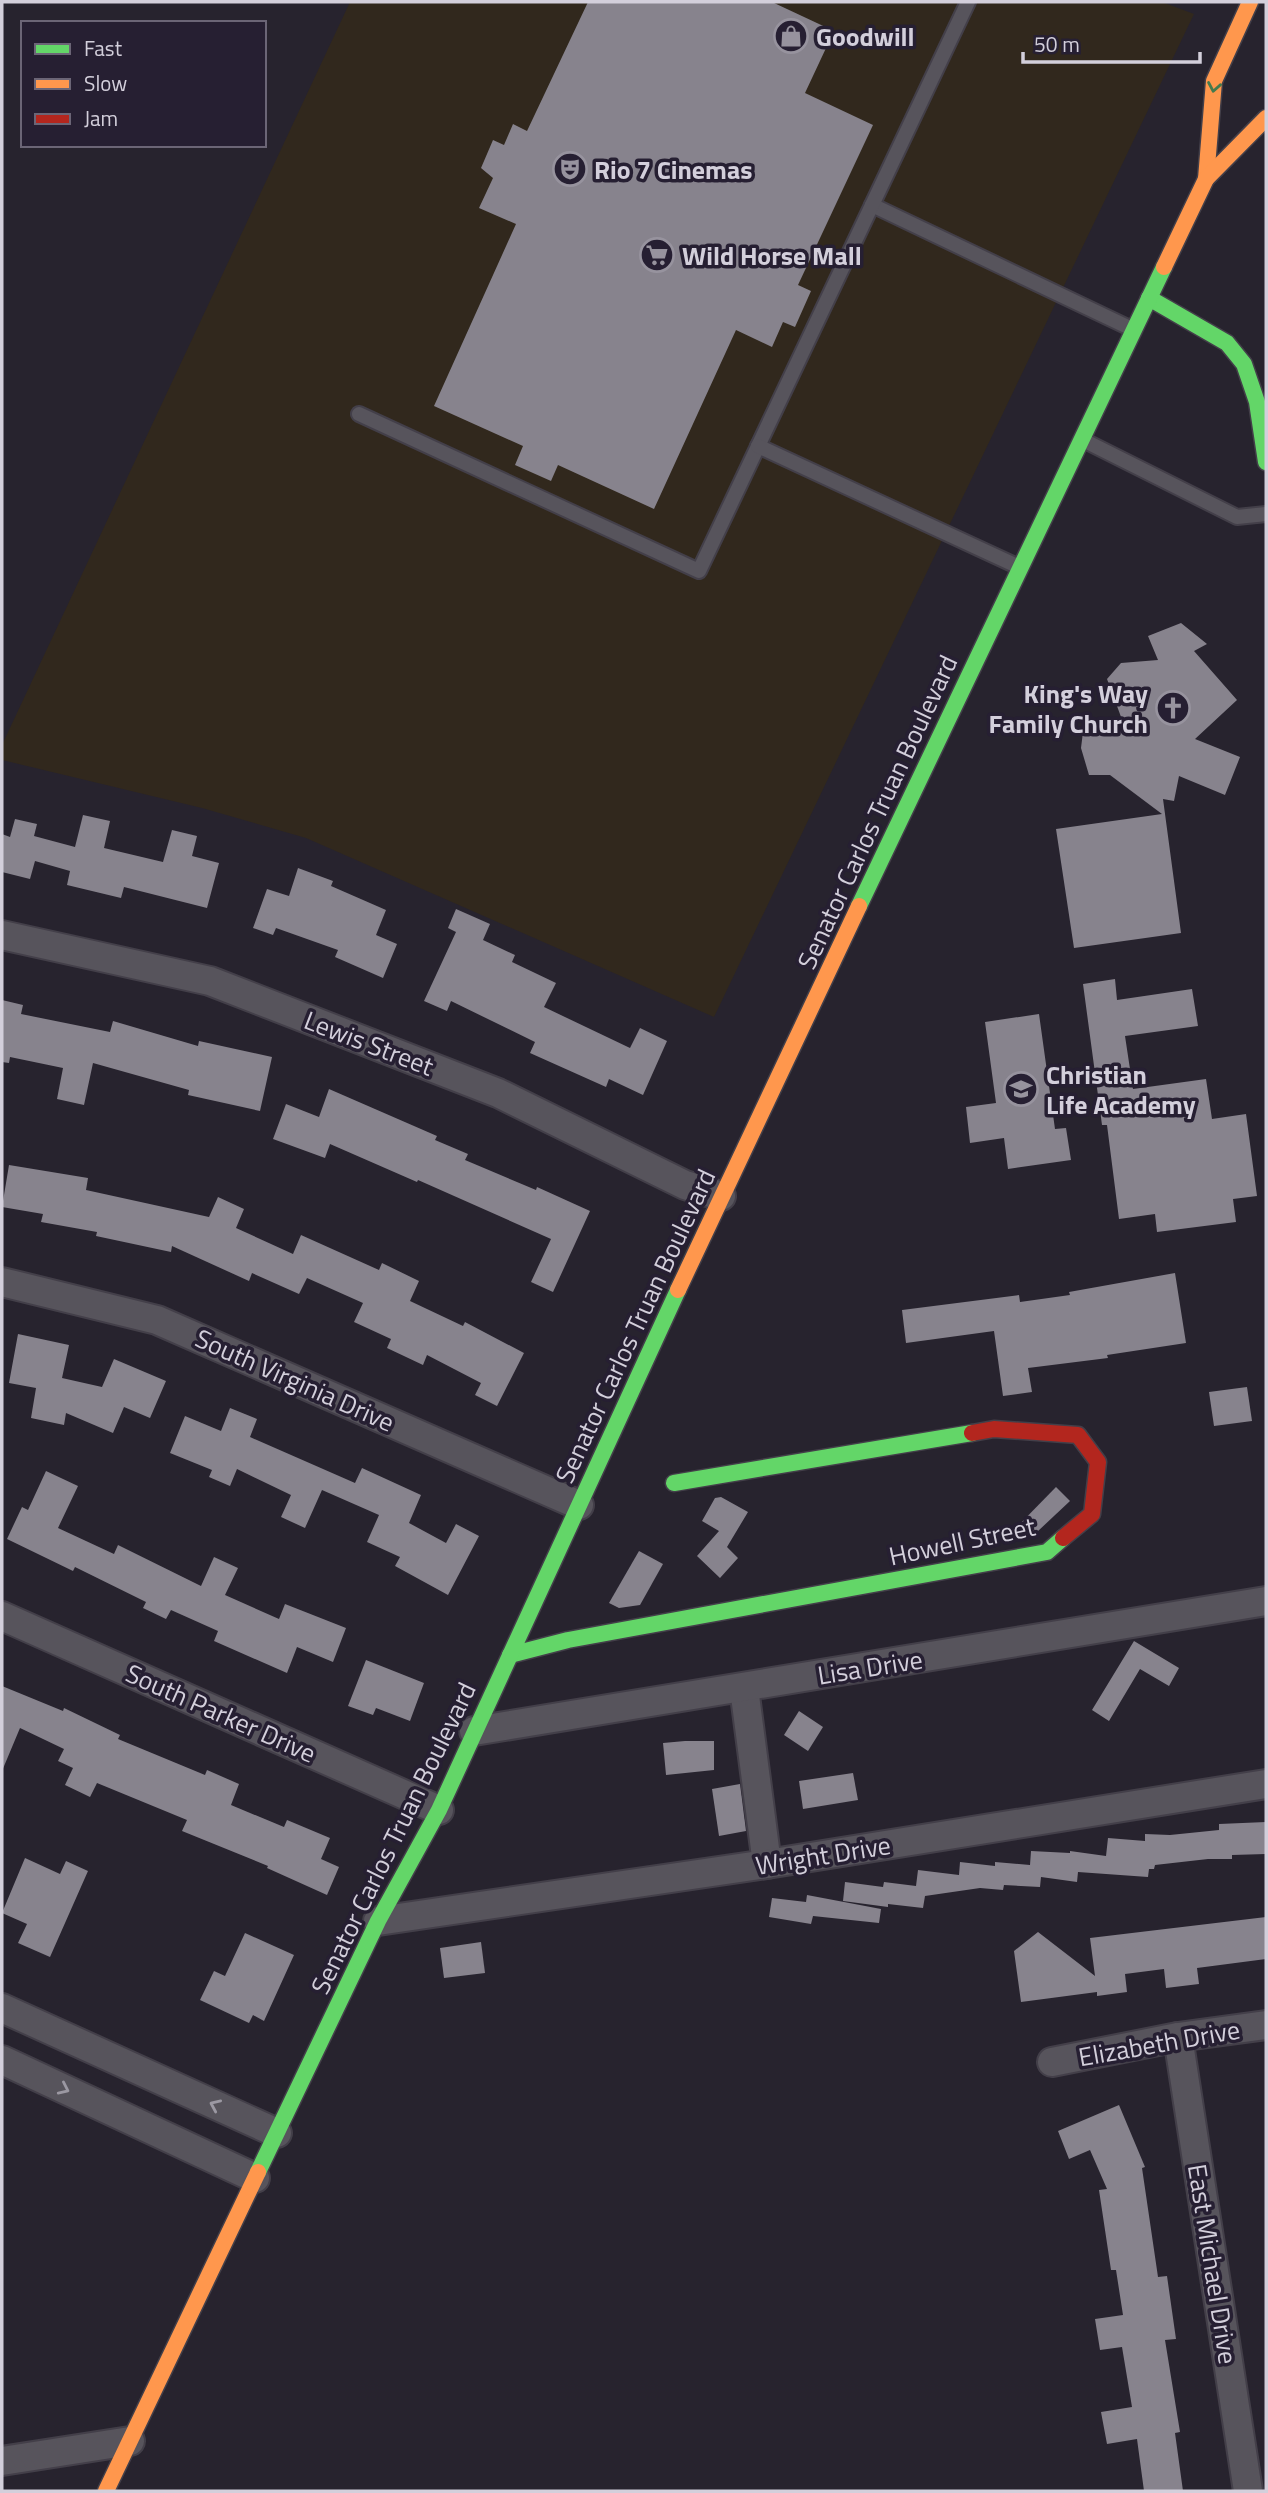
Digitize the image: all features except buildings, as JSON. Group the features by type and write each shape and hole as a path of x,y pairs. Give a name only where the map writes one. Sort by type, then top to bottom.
{"main road":[{"path":"1248,2 1266,8"},
{"name":"Senator Carlos Truan Boulevard","path":"1206,179 1214,81 1248,2"},
{"name":"Senator Carlos Truan Boulevard","path":"106,2491 378,1921 439,1810 721,1196 1206,179 1266,118"},
{"path":"1149,298 1227,343 1244,364 1257,402 1266,463"},
{"name":"Howell Street","path":"510,1655 582,1638 1047,1552 1092,1514 1098,1462 1078,1435 994,1429 674,1483"}],"street":[{"name":"Lewis Street","path":"2,934 210,981 498,1093 685,1185 721,1196"},
{"name":"South Virginia Drive","path":"2,1282 157,1320 579,1505"},
{"name":"Lisa Drive","path":"474,1731 1266,1601"},
{"name":"South Parker Drive","path":"2,1616 439,1810"},
{"path":"744,1688 767,1864"},
{"name":"Wright Drive","path":"378,1921 767,1864 1266,1784"},
{"path":"2,2008 277,2133"},
{"name":"Elizabeth Drive","path":"1052,2062 1178,2037 1266,2025"},
{"name":"East Michael Drive","path":"1178,2037 1248,2491"},
{"path":"2,2060 255,2178"},
{"path":"2,2461 130,2441"}],"lane":[{"path":"359,414 699,571 968,2"},
{"path":"872,205 1133,330"},
{"path":"1082,440 1237,517 1266,514"},
{"path":"758,446 1020,568"}],"shaded area":[{"path":"350,2 1162,2 1194,14 714,1017 306,838 202,808 2,760 2,745"}],"traffic: fast":[{"path":"859,906 1164,267"},
{"path":"1149,298 1227,343 1244,364 1257,402 1266,462"},
{"path":"258,2172 378,1921 439,1810 678,1290"},
{"path":"674,1483 972,1433"},
{"path":"510,1655 568,1640 1047,1552 1063,1538"}],"traffic: slow":[{"path":"1206,179 1214,81 1250,2"},
{"path":"1164,267 1206,179 1266,118"},
{"path":"678,1290 859,906"},
{"path":"106,2491 258,2172"}],"traffic: jam":[{"path":"972,1433 994,1429 1078,1435 1098,1462 1092,1514 1063,1538"}],"place":[{"name":"Goodwill","path":"791,36"},
{"name":"Rio 7 Cinemas","path":"570,169"},
{"name":"Wild Horse Mall","path":"657,255"},
{"name":"King's Way Family Church","path":"1173,708"},
{"name":"Christian Life Academy","path":"1021,1089"}]}
